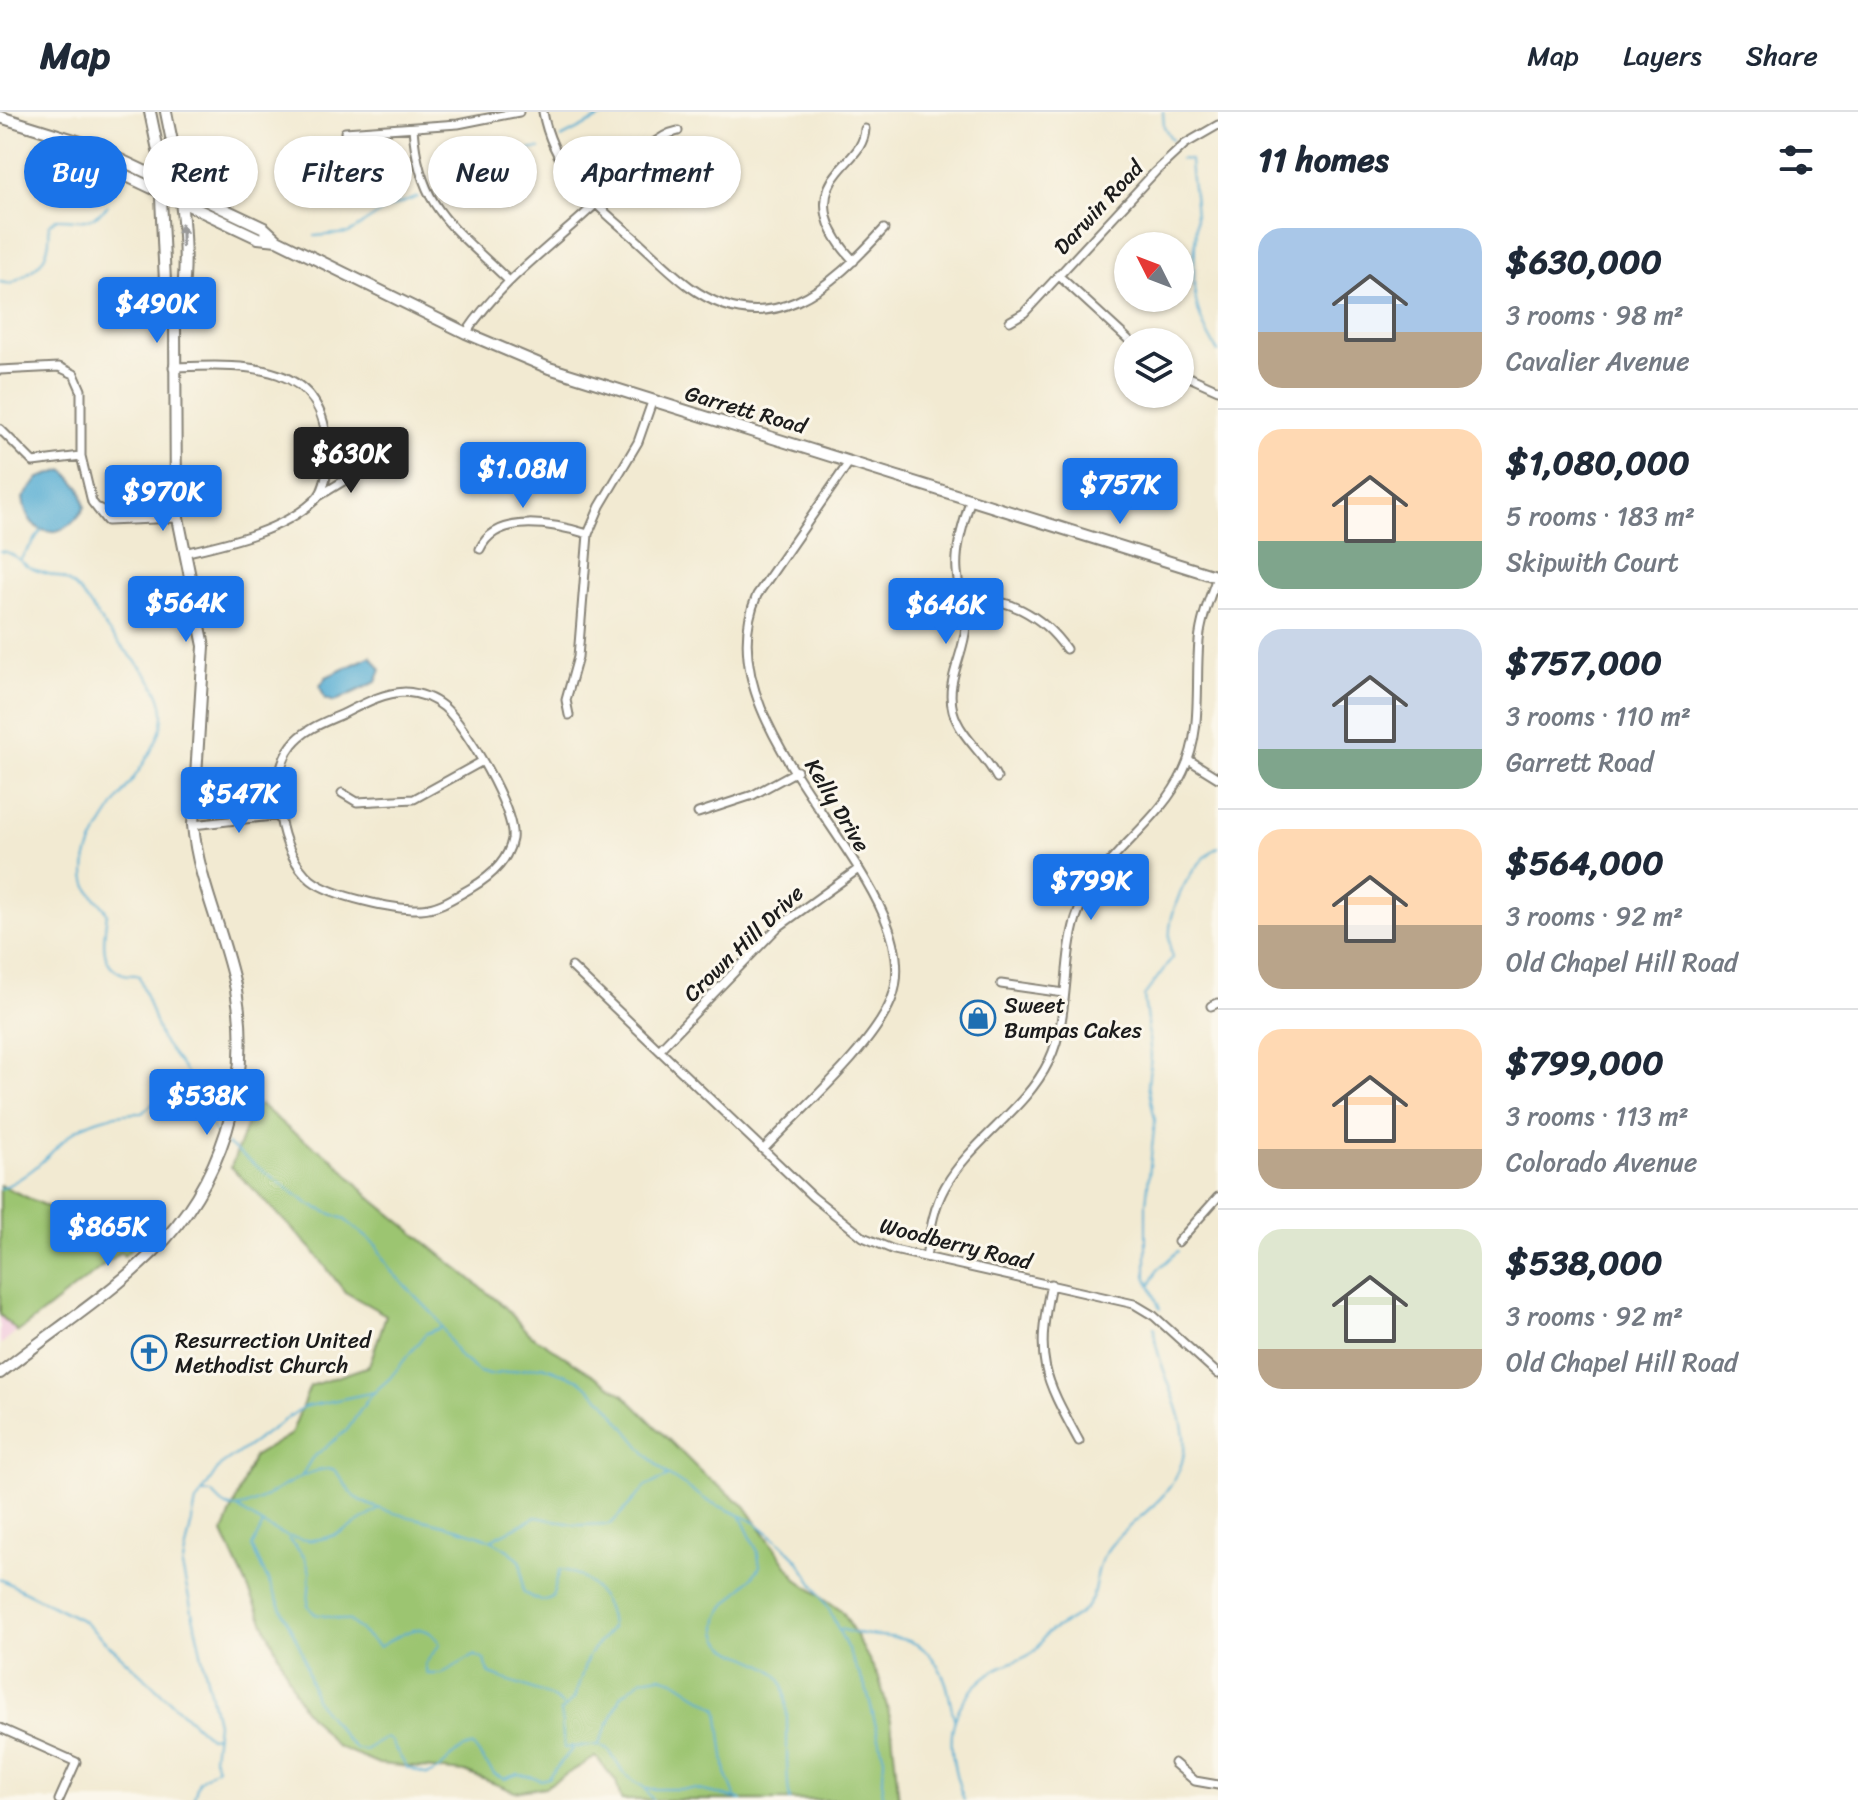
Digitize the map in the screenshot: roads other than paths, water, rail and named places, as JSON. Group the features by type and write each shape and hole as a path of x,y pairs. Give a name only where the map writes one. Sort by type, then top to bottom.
{"main road":[{"path":"150,112 154,136"},
{"path":"166,112 170,136"},
{"name":"Garrett Road","path":"0,117 52,135 67,135 143,170"},
{"name":"Garrett Road","path":"52,135 63,146 143,183"},
{"path":"163,208 166,303 175,323"},
{"path":"0,1373 151,1254 187,1212 212,1170 232,1113 240,1058 236,993 196,854 192,812 204,646 198,603 177,513 173,367 175,323 183,304 181,208"},
{"name":"Garrett Road","path":"196,208 258,238 277,240"},
{"name":"Garrett Road","path":"223,208 264,228 277,240 466,333 549,368 1218,577"}],"street":[{"path":"345,132 469,123 519,112"},
{"path":"543,112 553,144"},
{"name":"Darwin Road","path":"1010,321 1024,313 1175,153 1218,125"},
{"path":"413,128 418,171 435,208 508,280"},
{"path":"854,261 832,236 825,211 826,195 831,181 861,145 865,129"},
{"path":"664,136 678,131"},
{"path":"466,333 508,280 591,208"},
{"path":"601,208 689,286 711,299 746,308 765,309 803,301 832,283 884,229"},
{"path":"1058,275 1116,328"},
{"path":"0,370 59,367 78,378 81,390 81,456 96,507 108,513 177,513"},
{"path":"173,367 275,371 300,385 322,415 327,436 324,485 318,497"},
{"path":"1194,379 1218,390"},
{"path":"569,715 566,700 578,657 588,534 600,506 638,442 652,402"},
{"path":"0,429 33,462 81,456"},
{"name":"Kelly Drive","path":"764,1149 864,1043 883,1017 895,987 896,959 888,925 770,727 752,685 748,651 750,615 757,595 850,461"},
{"path":"184,553 228,543 269,528 368,466"},
{"path":"971,498 960,536 956,567 964,600 965,636 952,675 952,710 962,731 987,759 997,778"},
{"path":"480,549 496,532 522,525 551,525 588,534"},
{"path":"926,1257 937,1206 950,1178 1023,1100 1050,1059 1074,928 1089,889 1109,862 1169,798 1189,760 1196,724 1200,631 1218,577"},
{"path":"964,600 984,598 1031,615 1049,628 1066,649"},
{"path":"390,693 421,694 443,706 481,762 508,807 512,827 510,847 492,874 436,906 410,908 323,888 305,874 294,859 281,815 280,769 295,741 315,727 390,693"},
{"path":"1189,760 1218,778"},
{"path":"342,793 357,802 414,799 481,762"},
{"path":"698,813 753,795 797,771"},
{"path":"192,812 281,804"},
{"path":"236,808 238,820"},
{"path":"193,825 281,815"},
{"name":"Crown Hill Drive","path":"660,1049 777,928 857,870"},
{"name":"Woodberry Road","path":"572,967 851,1230 882,1247 1118,1298 1144,1309 1218,1374"},
{"path":"1001,984 1064,993"},
{"path":"1178,1242 1218,1197"},
{"path":"1051,1284 1042,1332 1043,1366 1079,1441"},
{"path":"0,1728 76,1762 59,1800"},
{"path":"1174,1763 1195,1781 1218,1785"}],"water":[{"path":"64,470 80,488 85,507 68,526 58,530 40,529 26,512 23,498 39,478"},
{"path":"371,656 381,670 376,682 334,702 325,699 320,686 326,677"}],"waterway":[{"path":"565,136 611,112"},
{"path":"1163,112 1164,127 1172,140"},
{"path":"1180,159 1190,160 1196,221 1196,303 1218,352"},
{"path":"315,236 349,233 386,209 418,197"},
{"path":"0,282 11,284 42,261 48,246 49,225 56,219 88,220 106,208"},
{"path":"20,560 42,530"},
{"path":"0,551 9,553 31,568 64,579 75,587 108,631 143,669 162,703 159,735 101,826 90,848 85,870 89,889 107,913 104,946 108,962 123,974 139,976 161,1039 191,1079 200,1110 219,1137"},
{"path":"1160,1309 1146,1276 1146,1203 1155,1120 1148,1085 1151,1056 1144,996 1172,958 1170,927 1179,896 1195,868 1218,847"},
{"path":"0,1189 21,1178 76,1130 93,1121 114,1115 142,1113 152,1104 198,1109"},
{"path":"227,1144 310,1205 344,1219 376,1245 390,1270 436,1317 458,1355 479,1372 490,1375 543,1366 579,1380 604,1401 647,1455 668,1475 708,1501 755,1522 798,1560 828,1607 867,1691 884,1758 882,1800"},
{"path":"1150,1286 1158,1269 1178,1251"},
{"path":"302,1475 312,1458 347,1430 370,1396 390,1378 425,1334 442,1327"},
{"path":"964,1800 953,1763 952,1746 952,1730 964,1699 992,1672 1030,1654 1047,1633 1084,1610 1092,1598 1102,1559 1121,1534 1166,1492 1182,1462 1185,1446 1183,1429 1160,1360 1154,1327"},
{"path":"193,1800 199,1781 217,1767 213,1758 217,1723 182,1567 196,1502 220,1466 303,1407 375,1392"},
{"path":"203,1493 212,1493 225,1505 237,1508 262,1499 305,1475 333,1469 361,1501 468,1532 507,1549 521,1562 523,1591 533,1598 545,1600 552,1597 560,1570 580,1576 602,1598 611,1628 588,1656 574,1699 561,1712 564,1748 598,1745 609,1750 623,1773 646,1789 695,1789 742,1800"},
{"path":"492,1539 536,1517 578,1525 611,1524 647,1486 668,1476"},
{"path":"239,1509 277,1532 309,1540 341,1532 379,1509"},
{"path":"740,1515 757,1550 760,1566 721,1613 717,1633 730,1650 765,1666 782,1683 790,1800"},
{"path":"263,1525 252,1547 301,1649 315,1699 356,1749 365,1750 385,1738 390,1740 407,1768 428,1775 460,1750 473,1746 494,1774 504,1779 518,1774 541,1780 548,1778 573,1748"},
{"path":"289,1539 305,1558 310,1572 308,1606 315,1614 350,1621 379,1647 411,1630 426,1631 440,1644 425,1664 427,1674 441,1674 475,1655 484,1660 490,1674 541,1692 564,1707"},
{"path":"0,1579 83,1621 209,1737 215,1736"},
{"path":"840,1629 901,1639 925,1650 944,1678 955,1721"},
{"path":"599,1744 622,1695 642,1679 660,1676 674,1680 718,1709 726,1773 735,1796"},
{"path":"646,1790 653,1800"}],"place":[{"name":"Sweet Bumpas Cakes","path":"978,1018"},
{"name":"Resurrection United Methodist Church","path":"149,1353"}]}
